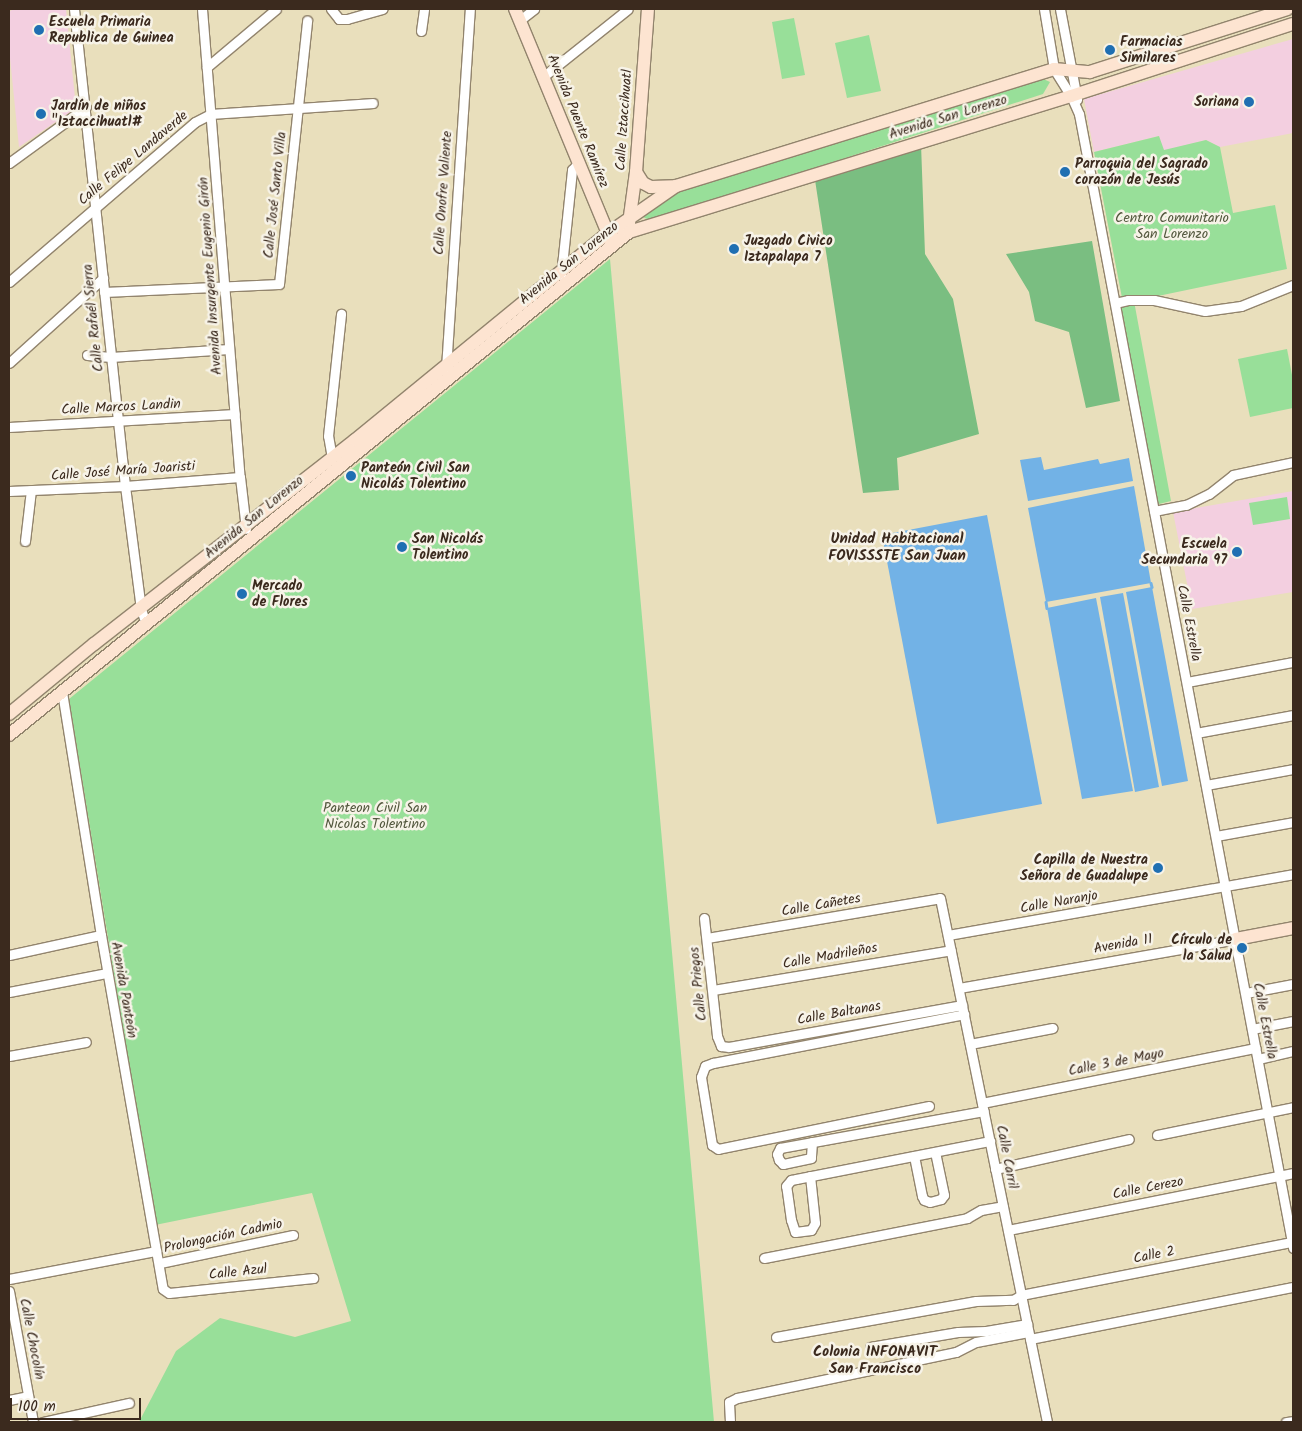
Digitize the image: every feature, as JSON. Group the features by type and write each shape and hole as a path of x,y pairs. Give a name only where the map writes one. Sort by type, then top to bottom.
{"main road":[{"name":"Calle Iztaccihuatl","path":"629,226 636,172 648,9"},
{"name":"Avenida San Lorenzo","path":"9,735 253,537 449,371 629,226 653,200 676,186 1054,69 1090,72 1287,9"},
{"name":"Avenida Puente Ramírez","path":"518,14 610,240"},
{"name":"Avenida San Lorenzo","path":"629,226 649,224 1074,95 1293,24"},
{"path":"636,172 643,183 652,187 676,186"},
{"name":"Avenida San Lorenzo","path":"9,714 94,644 141,609 244,526 449,371"},
{"name":"Avenida 11","path":"1236,939 1293,928"}],"street":[{"name":"Calle Rafaél Sierra","path":"74,9 126,486 141,609 146,624"},
{"name":"Avenida Insurgente Eugenio Girón","path":"202,9 244,526"},
{"path":"207,67 276,9"},
{"path":"331,9 339,19 347,19 384,9"},
{"path":"421,32 424,9"},
{"name":"Calle Onofre Valiente","path":"449,371 470,9"},
{"path":"518,14 534,9"},
{"path":"544,76 628,9"},
{"name":"Calle Estrella","path":"1044,9 1054,69 1074,95"},
{"name":"Calle Estrella","path":"1060,9 1072,72 1074,95 1252,1029 1280,1175 1291,1220 1293,1245"},
{"name":"Calle José Santo Villa","path":"225,286 279,284 307,20"},
{"name":"Calle Felipe Landaverde","path":"9,282 196,122 211,114 374,103"},
{"path":"9,163 86,107"},
{"path":"564,278 572,170 579,162"},
{"path":"9,363 103,278"},
{"path":"1115,303 1128,300 1154,300 1205,311 1241,306 1293,285"},
{"path":"104,292 225,286"},
{"path":"332,458 328,436 341,314"},
{"path":"86,354 111,357 229,349"},
{"name":"Calle Marcos Landin","path":"9,427 235,414"},
{"path":"1154,511 1186,505 1209,494 1233,475 1293,462"},
{"name":"Calle José María Joaristi","path":"9,491 126,486 240,477"},
{"path":"26,541 31,490"},
{"path":"244,526 253,537"},
{"path":"1187,682 1293,662"},
{"name":"Avenida Panteón","path":"62,692 107,973 156,1251 166,1292"},
{"path":"1196,734 1293,715"},
{"path":"1206,785 1293,769"},
{"path":"1216,836 1293,822"},
{"name":"Calle Naranjo","path":"948,935 1293,874"},
{"name":"Calle Carril","path":"940,898 1047,1422"},
{"name":"Calle Cañetes","path":"707,938 940,898"},
{"name":"Calle Priegos","path":"704,918 718,1036 721,1046"},
{"path":"9,955 101,934"},
{"name":"Avenida 11","path":"958,988 1236,939"},
{"name":"Calle Madrileños","path":"713,990 951,950"},
{"path":"9,992 107,973"},
{"path":"1246,993 1293,984"},
{"path":"929,1106 718,1149 712,1145 701,1077 705,1066 713,1063 963,1009"},
{"name":"Calle Baltanas","path":"721,1046 963,1009"},
{"path":"1252,1029 1293,1021"},
{"path":"970,1044 1052,1028"},
{"path":"9,1056 86,1042"},
{"name":"Calle 3 de Mayo","path":"812,1142 1256,1048"},
{"path":"1258,1059 1293,1051"},
{"path":"1157,1135 1293,1107"},
{"path":"996,1169 1129,1139"},
{"path":"810,1176 815,1223 811,1230 795,1232 790,1220 786,1186 791,1180 810,1176 990,1141"},
{"path":"914,1156 922,1196 924,1200 930,1202 941,1199 944,1195 935,1152"},
{"name":"Calle Cerezo","path":"1008,1230 1293,1172"},
{"path":"764,1258 967,1218 981,1210 1003,1206"},
{"name":"Prolongación Cadmio","path":"160,1263 293,1235"},
{"name":"Calle 2","path":"776,1337 976,1301 1013,1300 1021,1295 1293,1245"},
{"name":"Prolongación Cadmio","path":"9,1279 156,1251"},
{"name":"Calle Azul","path":"166,1292 313,1278"},
{"path":"730,1422 729,1402 737,1398 956,1352 976,1342 1293,1288"},
{"name":"Calle Chocolín","path":"9,1290 13,1340 33,1422"},
{"path":"870,1347 958,1332 1028,1332"},
{"path":"9,1400 28,1396"},
{"path":"43,1422 129,1403"},
{"path":"1286,1422 1293,1421"}],"shaded area":[{"path":"13,9 66,9 76,108 19,147 9,48 9,12"},
{"path":"1293,39 1293,133 1220,147 1206,140 1163,151 1159,136 1094,152 1084,99"},
{"name":"Escuela Secundaria 97","path":"1293,491 1293,592 1192,609 1173,512"}],"green space":[{"path":"794,18 805,75 782,79 772,22"},
{"path":"869,35 881,91 847,98 835,43"},
{"path":"1039,77 1050,82 1043,94 651,221 643,217 644,207 656,198"},
{"name":"Centro Comunitario San Lorenzo","path":"1159,136 1164,150 1206,140 1220,147 1233,213 1275,205 1287,269 1134,301 1171,501 1155,505 1119,304 1123,303 1094,152"},
{"path":"921,144 925,254 953,299 979,434 897,458 899,490 863,493 815,180"},
{"path":"1092,241 1120,401 1086,408 1069,332 1035,321 1029,292 1006,254"},
{"name":"Panteon Civil San Nicolas Tolentino","path":"610,259 714,1422 139,1422 176,1351 220,1318 295,1337 351,1321 312,1193 155,1225 69,699"},
{"path":"1287,349 1293,380 1293,408 1250,417 1238,359"},
{"path":"1287,497 1290,519 1253,525 1249,503"}],"water":[{"path":"1041,457 1044,470 1098,459 1100,464 1129,458 1133,481 1028,501 1020,460"},
{"path":"1134,486 1151,583 1046,602 1028,508"},
{"path":"987,515 1042,804 937,824 882,535"},
{"path":"1152,587 1188,781 1162,786 1126,592"},
{"path":"1123,593 1159,787 1135,792 1100,597"},
{"path":"1096,598 1133,791 1082,799 1047,608"}],"waterway":[{"path":"1151,583 1152,587"},
{"path":"1046,602 1047,608"}],"place":[{"name":"Escuela Primaria Republica de Guinea","path":"39,30"},
{"name":"Farmacias Similares","path":"1110,50"},
{"name":"Soriana","path":"1249,102"},
{"name":"Jardín de niños \"Iztaccihuatl#","path":"41,114"},
{"name":"Parroquia del Sagrado corazón de Jesús","path":"1065,172"},
{"name":"Juzgado Civico Iztapalapa 7","path":"734,249"},
{"name":"Panteón Civil San Nicolás Tolentino","path":"351,476"},
{"name":"San Nicolás Tolentino","path":"402,547"},
{"name":"Escuela Secundaria 97","path":"1237,552"},
{"name":"Mercado de Flores","path":"242,594"},
{"name":"Capilla de Nuestra Señora de Guadalupe","path":"1158,868"},
{"name":"Círculo de la Salud","path":"1242,948"}],"district":[{"name":"Unidad Habitacional FOVISSSTE San Juan","path":"897,548"},
{"name":"Colonia INFONAVIT San Francisco","path":"875,1360"}]}
